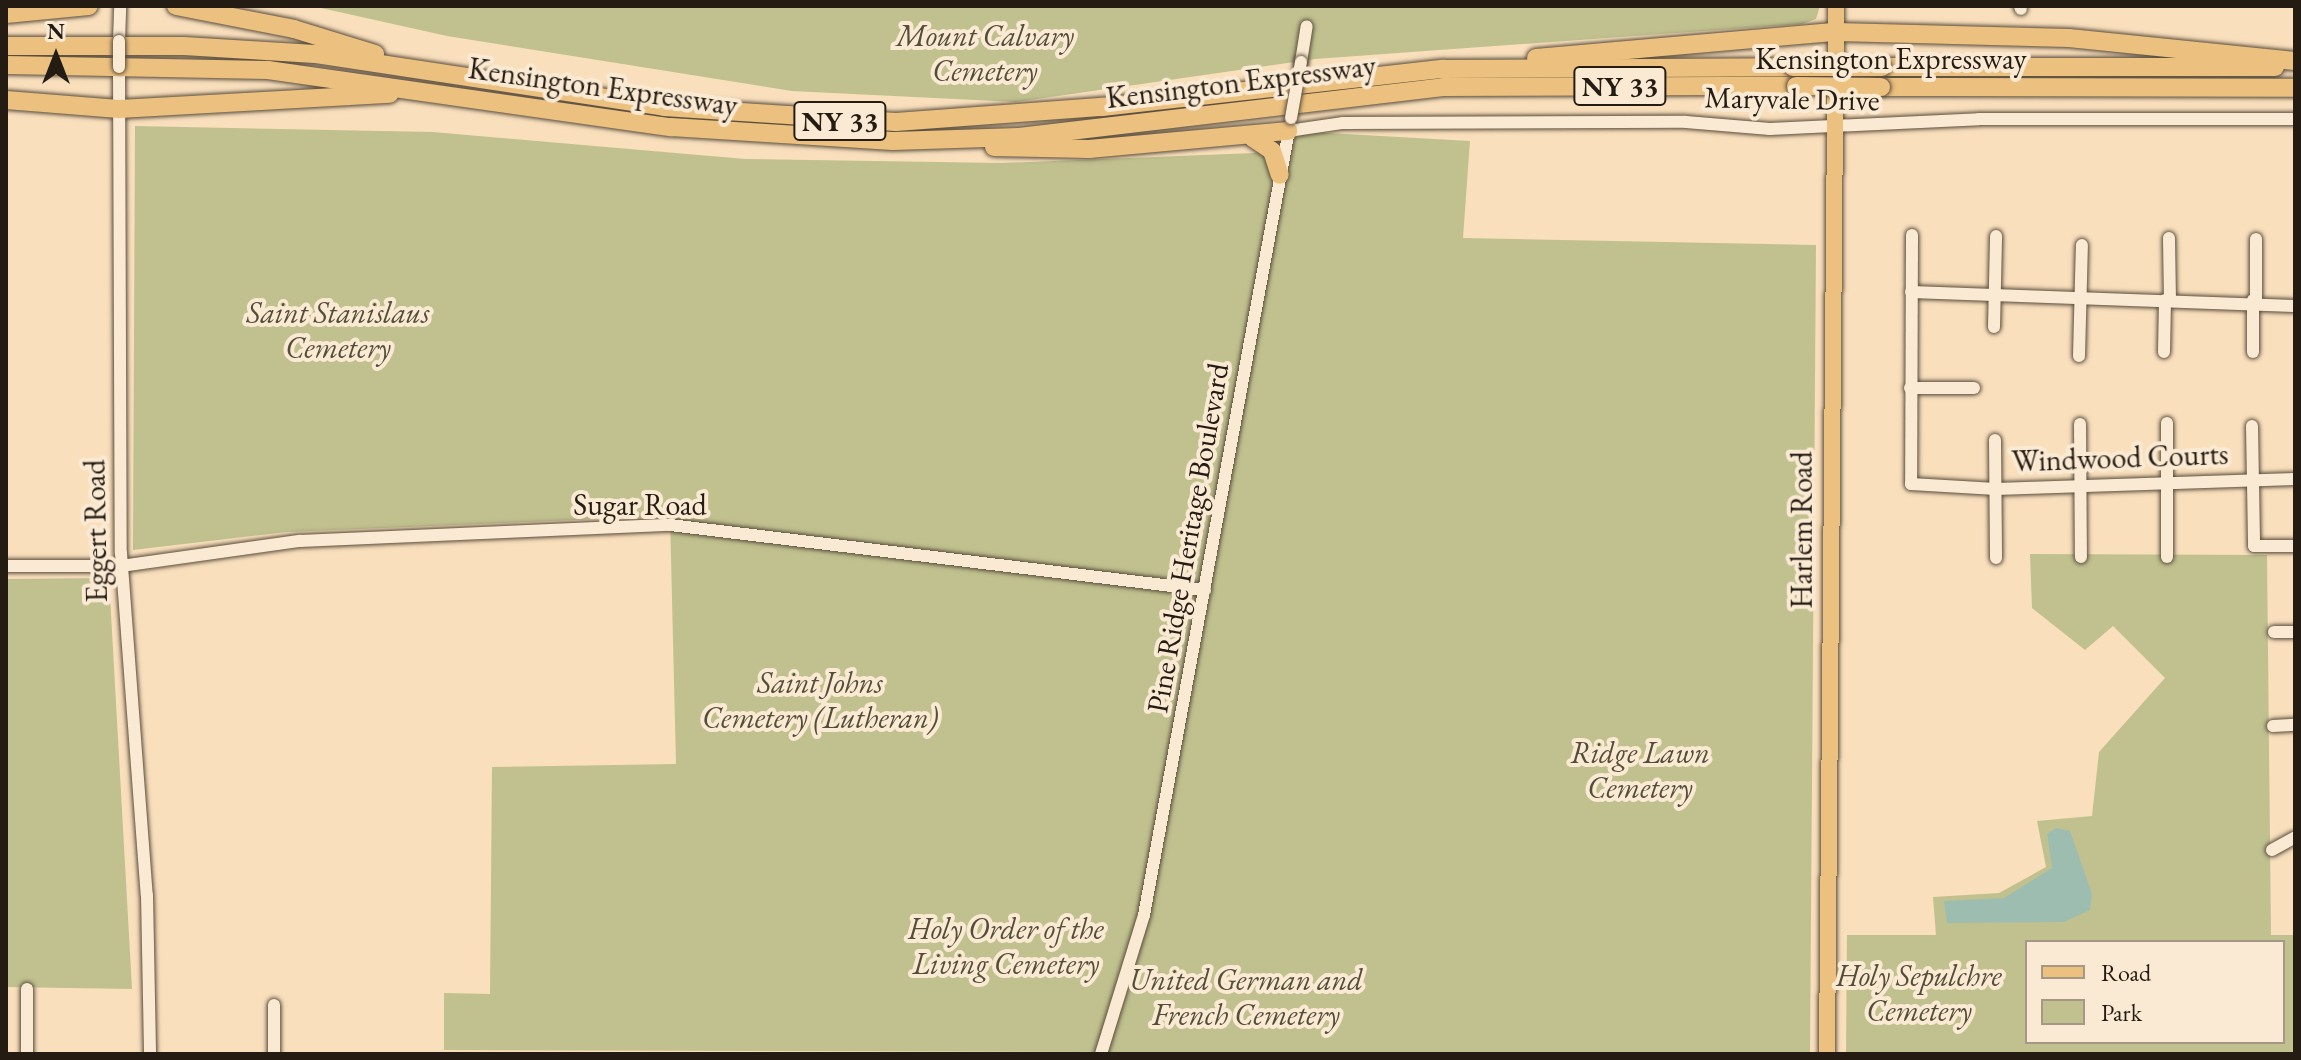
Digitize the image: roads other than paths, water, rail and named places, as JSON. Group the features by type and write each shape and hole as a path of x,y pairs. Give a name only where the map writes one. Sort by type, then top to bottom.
{"highway":[{"path":"6,14 89,6"},
{"path":"176,6 294,29 431,71"},
{"path":"1482,68 1631,47 1836,32 2053,37 2295,61"},
{"name":"Kensington Expressway","path":"6,46 184,46 431,71 727,114 896,122 1482,68 2295,67"},
{"name":"Kensington Expressway","path":"6,65 205,66 444,93 757,137 939,141 1443,87 2295,88"},
{"path":"6,100 119,104 444,93"},
{"path":"939,141 1024,150 1253,138 1290,124"},
{"path":"1253,138 1272,151 1280,175"}],"main road":[{"name":"Harlem Road","path":"1827,1054 1836,6"}],"street":[{"name":"Eggert Road","path":"120,7 121,566 148,910 150,1054"},
{"name":"Pine Ridge Heritage Boulevard","path":"1101,1054 1144,915 1307,26"},
{"name":"Maryvale Drive","path":"1290,124 1504,121 1835,128 1979,119 2295,119"},
{"path":"1912,235 1911,484 1996,489 1996,558"},
{"path":"1994,327 1996,236"},
{"path":"2164,352 2169,238"},
{"path":"2253,352 2256,239"},
{"path":"2079,356 2082,245"},
{"path":"1911,292 2081,299 2254,300 2295,306"},
{"path":"1910,388 1974,388"},
{"path":"2167,423 2167,557"},
{"path":"2080,424 2081,557"},
{"path":"2252,426 2254,546 2295,546"},
{"name":"Windwood Courts","path":"1995,440 1996,489 2295,479"},
{"name":"Sugar Road","path":"6,566 121,566 300,541 670,525 1205,590"},
{"path":"2274,632 2295,632"},
{"path":"2273,726 2295,725"},
{"path":"2272,850 2295,837"},
{"path":"27,989 27,1054"},
{"path":"274,1005 274,1054"}],"park label":[{"name":"Mount Calvary Cemetery","path":"985,53"},
{"name":"Saint Stanislaus Cemetery","path":"338,330"},
{"name":"Saint Johns Cemetery (Lutheran)","path":"820,700"},
{"name":"Ridge Lawn Cemetery","path":"1640,770"},
{"name":"Holy Order of the Living Cemetery","path":"1006,946"},
{"name":"Holy Sepulchre Cemetery","path":"1919,993"},
{"name":"United German and French Cemetery","path":"1246,997"}]}
